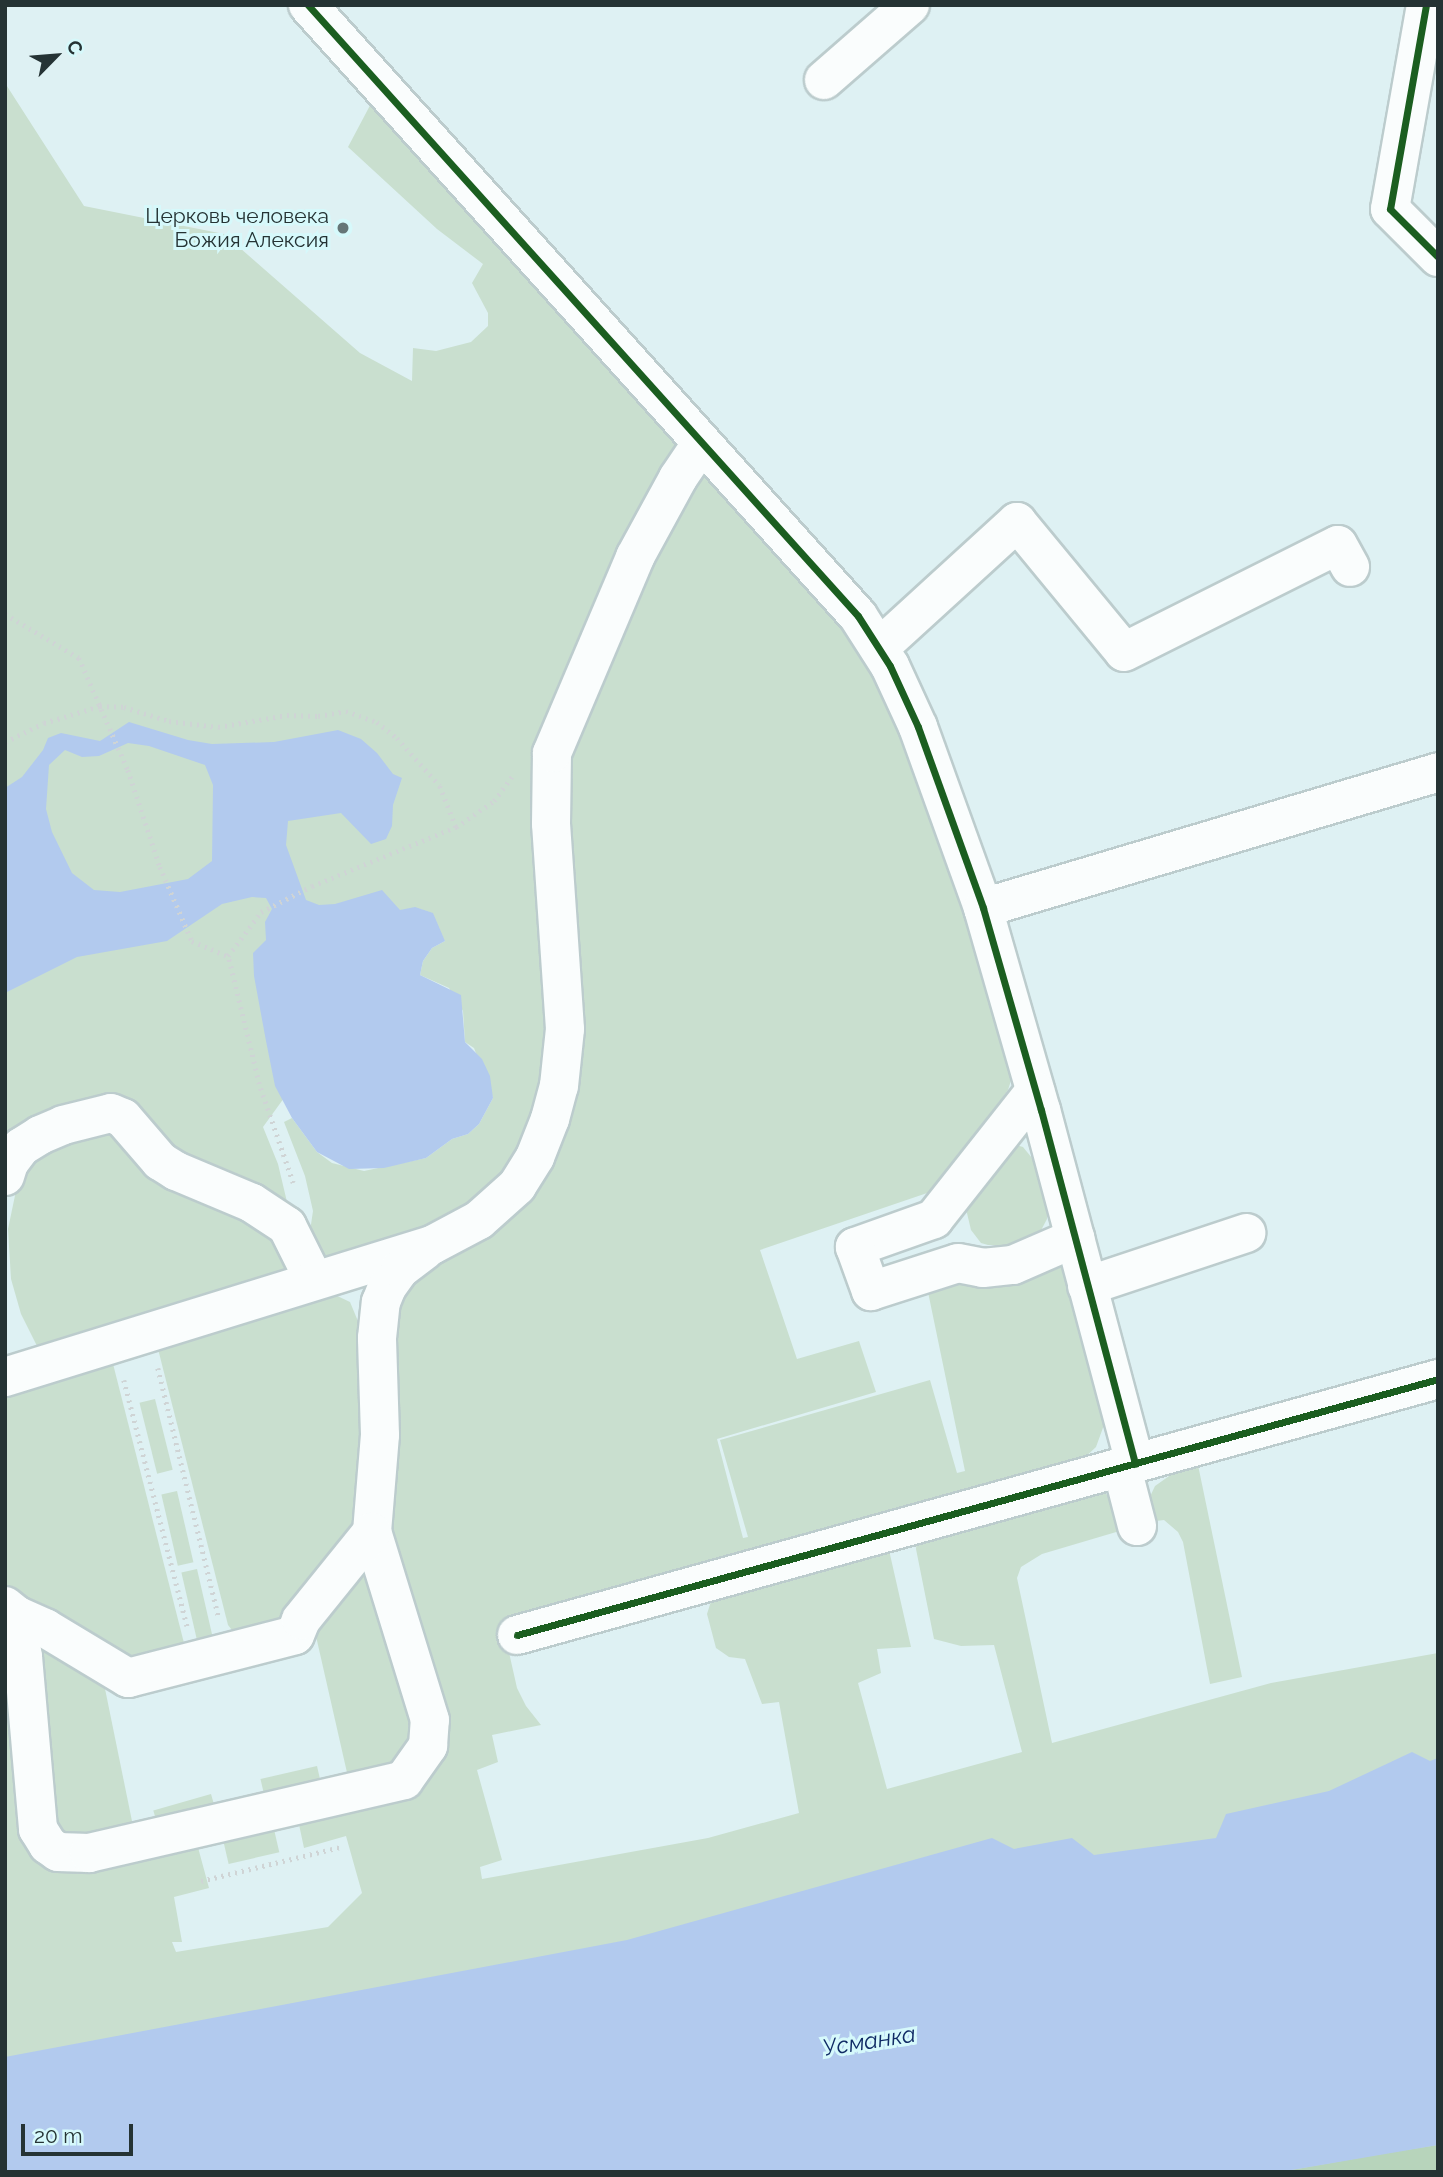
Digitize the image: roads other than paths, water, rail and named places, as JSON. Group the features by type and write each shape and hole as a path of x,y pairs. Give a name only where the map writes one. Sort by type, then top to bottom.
{"street":[{"path":"308,5 700,445 858,616 879,648 918,727 983,908 1087,1286 1128,1466 1137,1525"},
{"path":"824,80 910,5"},
{"path":"1426,5 1390,209 1438,257"},
{"path":"11,1611 35,1814 42,1838 58,1852 89,1853 404,1780 412,1773 428,1746 430,1735 422,1692 372,1532 380,1435 377,1338 381,1302 387,1287 400,1269 432,1245 479,1220 517,1186 535,1157 550,1119 559,1086 565,1029 565,993 551,824 552,753 635,557 678,478 700,445"},
{"path":"879,648 1017,522 1124,652 1338,545 1350,566"},
{"path":"983,908 1438,772"},
{"path":"1035,1091 934,1219 856,1247 871,1291 957,1263 984,1268 1013,1265 1075,1238"},
{"path":"5,1176 9,1163 21,1147 40,1135 64,1125 111,1113 123,1118 160,1161 176,1171 252,1203 287,1226 314,1280"},
{"path":"1087,1286 1246,1233"},
{"path":"5,1377 432,1245"},
{"path":"517,1635 1438,1379"},
{"path":"11,1611 45,1628 128,1678 295,1636 301,1620 372,1532"}],"water":[{"path":"129,722 188,740 212,744 274,742 338,730 361,739 377,753 393,774 402,778 393,805 392,826 386,839 371,844 341,813 288,821 286,845 306,900 319,905 335,904 382,890 400,910 415,907 433,913 445,941 432,948 423,961 420,975 461,995 465,1042 482,1059 490,1076 493,1098 479,1124 468,1134 452,1139 426,1158 384,1168 349,1169 317,1152 292,1118 275,1086 254,976 253,953 266,940 265,922 272,909 266,898 252,897 222,904 167,941 77,957 5,993 5,788 22,777 43,750 48,738 61,733 100,741","holes":["128,743 149,746 205,765 213,785 212,861 188,879 120,892 94,890 72,873 52,832 46,809 49,765 65,750 82,757 99,756"]},
{"name":"Усманка","path":"1412,1752 1430,1761 1438,1758 1438,2145 1280,2172 5,2172 5,2057 627,1940 992,1838 1014,1849 1072,1838 1094,1855 1216,1838 1226,1814 1329,1791"}],"place":[{"name":"Церковь человека Божия Алексия","path":"343,228"}]}
